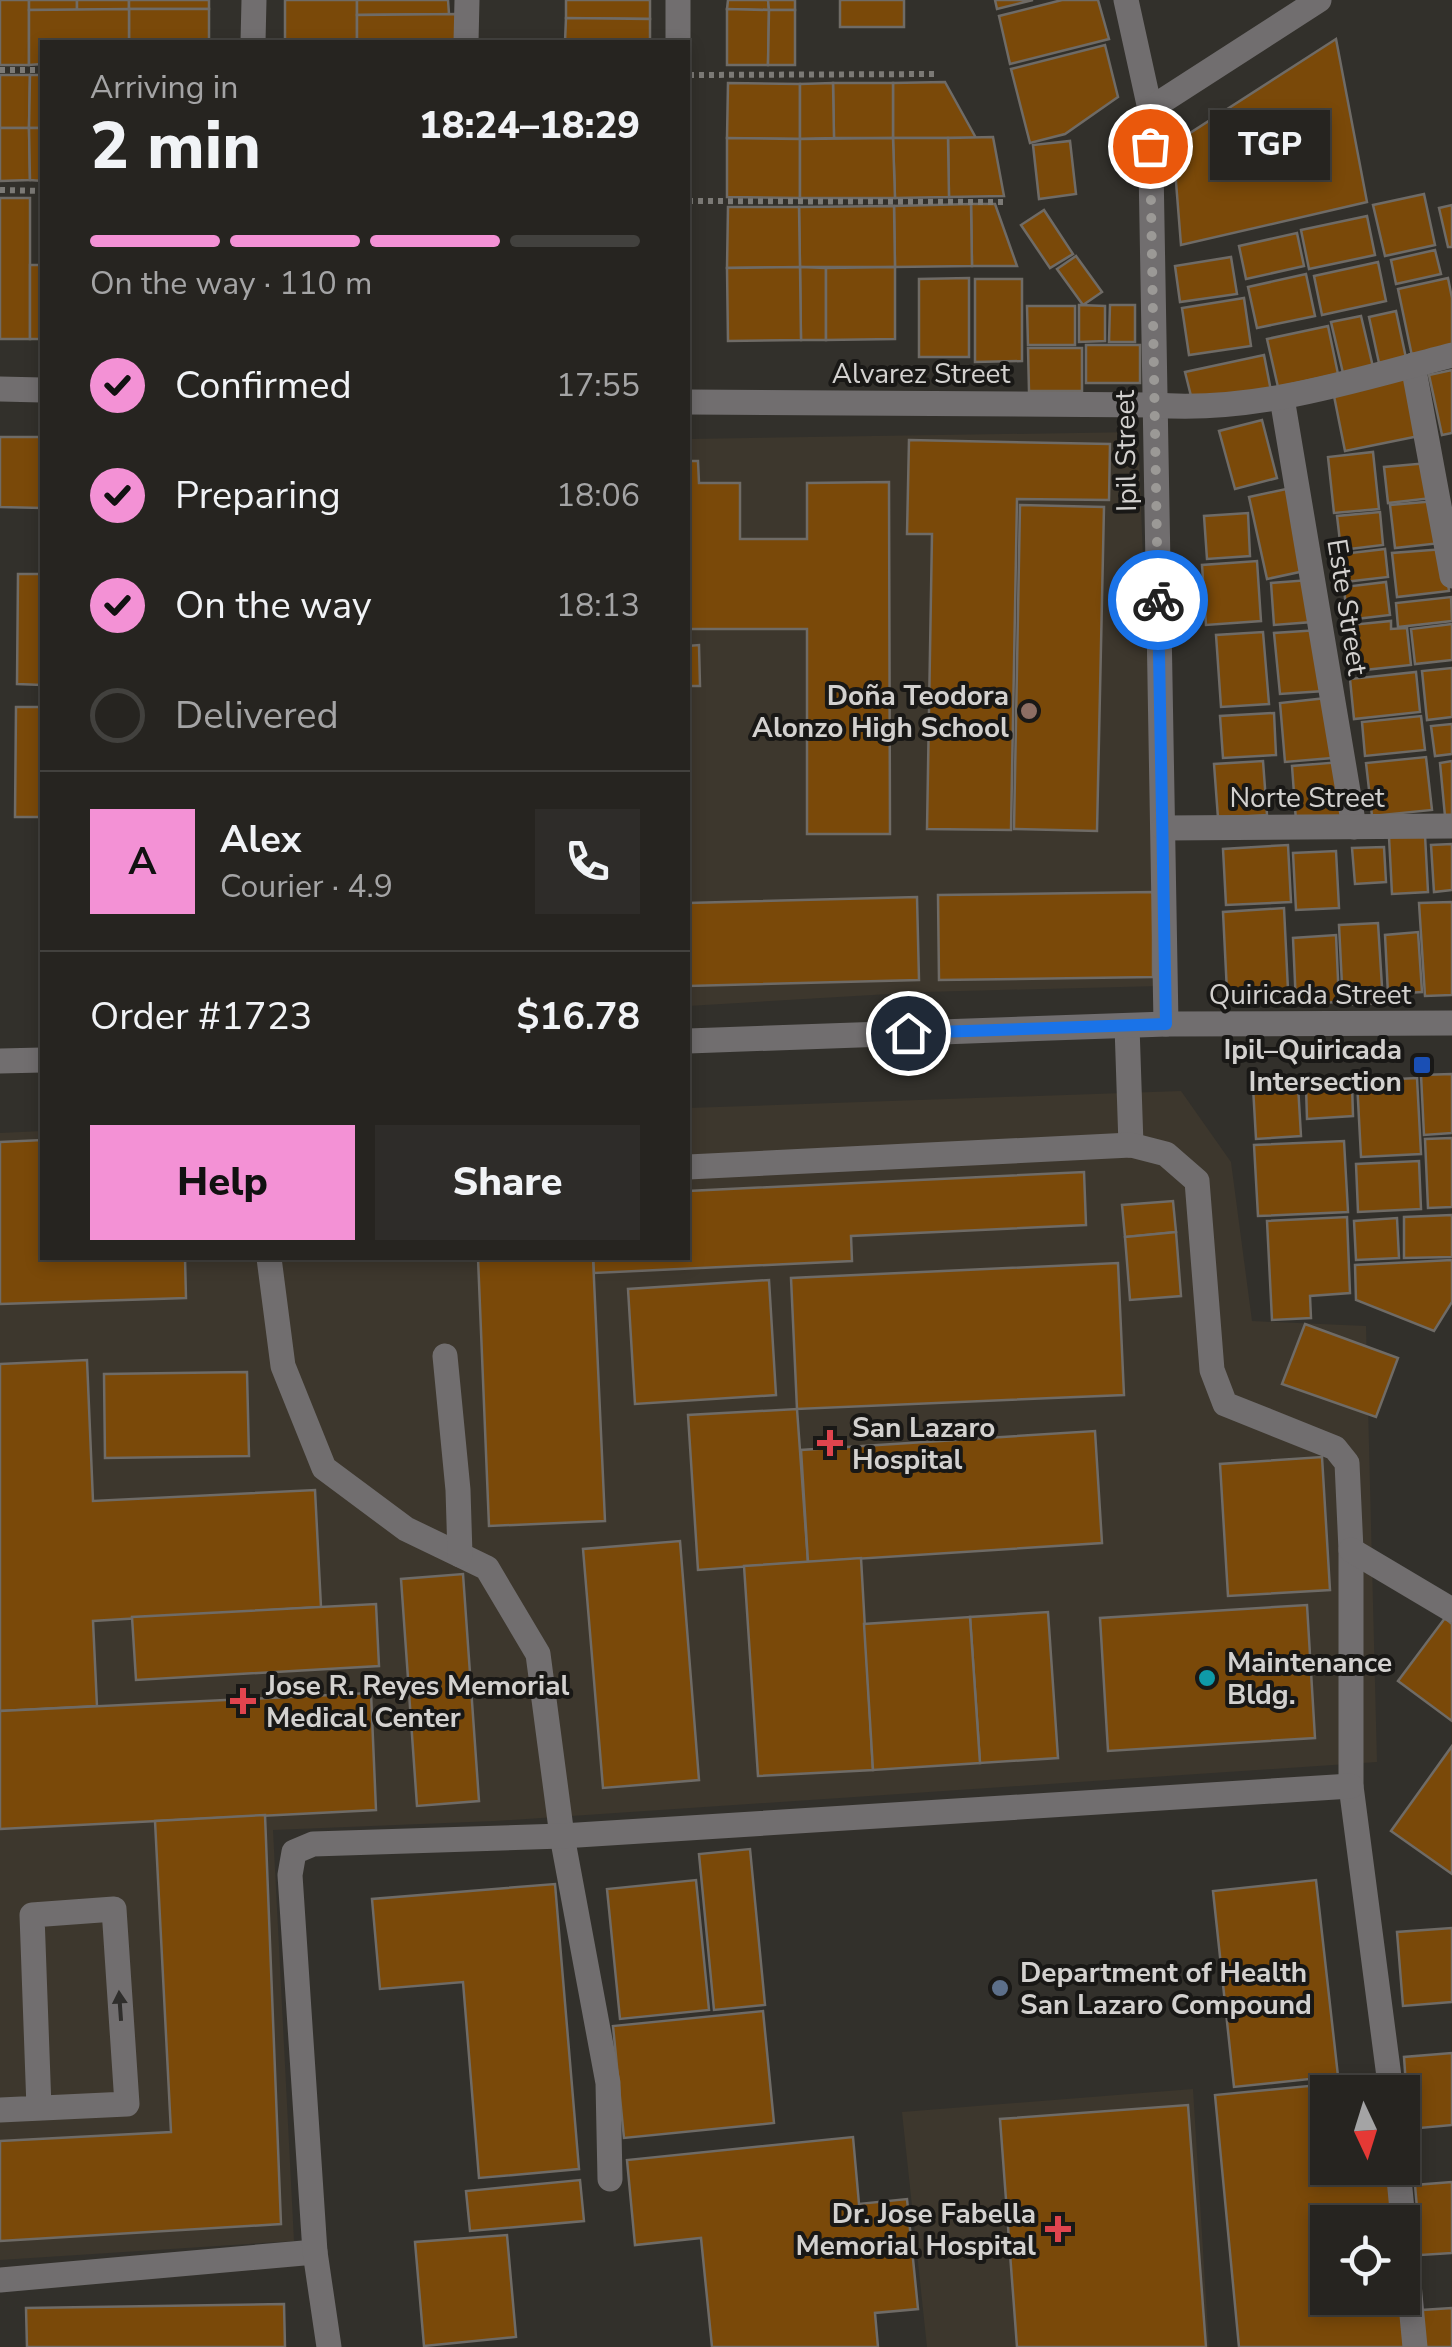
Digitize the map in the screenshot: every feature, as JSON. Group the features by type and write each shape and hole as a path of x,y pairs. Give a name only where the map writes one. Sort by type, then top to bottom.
{"street":[{"path":"253,40 254,0"},
{"path":"466,40 467,0"},
{"path":"678,0 678,40"},
{"name":"Ipil Street","path":"1126,0 1150,109 1166,1024"},
{"path":"1150,109 1319,0"},
{"name":"Alvarez Street","path":"690,402 1197,408 1282,398 1452,355"},
{"path":"1413,365 1452,576"},
{"path":"0,389 40,390"},
{"name":"Este Street","path":"1282,398 1354,827"},
{"name":"Norte Street","path":"1163,828 1452,826"},
{"name":"Quiricada Street","path":"690,1040 1166,1024 1452,1023"},
{"path":"1127,1026 1131,1144"},
{"path":"0,1060 40,1060"},
{"path":"690,1166 1131,1144 1166,1154 1197,1182 1212,1370 1225,1404 1335,1448 1347,1463 1351,1786 1389,2075"},
{"path":"270,1260 284,1366 324,1468 406,1529 488,1568 538,1654 562,1836 608,2083 610,2179"},
{"path":"445,1356 460,1555"},
{"path":"1351,1550 1452,1610"},
{"path":"329,2347 316,2252 290,1875 294,1852 313,1844 562,1836 1351,1786"},
{"path":"0,2110 127,2104 114,1909 32,1916 38,2108"},
{"path":"1400,2185 1415,2347"},
{"path":"0,2280 316,2252"}],"path":[{"path":"0,70 40,70"},
{"path":"690,75 937,74"},
{"path":"0,190 40,191"},
{"path":"690,201 1003,202"}],"shaded area":[{"path":"1138,432 1160,986 923,992 690,1006 690,439"},
{"name":"San Lazaro Hospital","path":"1181,1091 1231,1162 1252,1321 1366,1326 1377,1762 495,1821 273,1830 294,2241 0,2260 0,1133 40,1131 40,1260 690,1260 690,1108"},
{"name":"Dr. Jose Fabella Memorial Hospital","path":"1193,2089 1209,2347 927,2347 902,2112"}],"building":[{"path":"0,0 29,0 29,65 0,65"},
{"path":"29,0 77,0 77,10 29,10"},
{"path":"77,0 129,0 129,9 77,10"},
{"path":"129,0 209,0 209,9 129,9"},
{"path":"285,0 357,0 357,40 285,40"},
{"path":"357,0 448,0 449,14 357,15"},
{"path":"566,0 650,0 650,19 566,18"},
{"path":"728,0 768,0 769,10 727,9"},
{"path":"768,0 795,0 795,10 769,10"},
{"path":"840,0 904,0 904,27 840,27"},
{"path":"995,0 1033,0 997,9"},
{"path":"1062,0 1098,0 1109,39 1010,64 999,16"},
{"path":"129,9 209,9 209,40 129,40"},
{"path":"129,9 129,40 40,40 40,64 29,65 29,10"},
{"path":"727,9 769,10 768,65 727,65"},
{"path":"769,10 795,10 795,65 768,65"},
{"path":"459,14 459,40 357,40 357,15"},
{"path":"566,18 650,19 650,40 565,40"},
{"path":"1336,39 1367,202 1181,245 1173,144"},
{"path":"1105,45 1118,97 1065,134 1030,143 1011,69"},
{"path":"0,75 30,75 29,128 0,128"},
{"path":"30,75 40,75 40,128 29,128"},
{"path":"945,82 976,138 893,138 893,83"},
{"path":"728,83 800,84 800,139 727,138"},
{"path":"833,83 893,83 893,138 834,138"},
{"path":"833,83 834,138 800,139 800,84"},
{"path":"0,128 29,128 30,180 0,181"},
{"path":"29,128 40,128 40,181 30,180"},
{"path":"993,137 1004,196 949,197 948,138"},
{"path":"727,138 800,139 800,198 727,197"},
{"path":"893,138 948,138 949,197 895,198"},
{"path":"893,138 895,198 800,198 800,139"},
{"path":"1070,141 1076,194 1039,199 1033,145"},
{"path":"1424,194 1435,245 1385,256 1373,205"},
{"path":"0,198 30,198 30,339 0,339"},
{"path":"971,204 995,204 1017,266 972,266"},
{"path":"971,204 972,266 895,267 894,206"},
{"path":"1452,205 1452,247 1448,247 1439,208"},
{"path":"894,206 895,267 800,267 799,207"},
{"path":"728,207 799,207 800,267 727,268"},
{"path":"1044,210 1073,254 1050,268 1021,225"},
{"path":"1367,216 1375,255 1309,269 1301,230"},
{"path":"1297,233 1304,266 1246,279 1239,246"},
{"path":"1435,250 1441,274 1396,284 1391,260"},
{"path":"1076,256 1102,292 1083,305 1057,269"},
{"path":"1231,257 1237,294 1180,302 1175,266"},
{"path":"1378,262 1386,301 1322,315 1314,276"},
{"path":"30,265 40,265 40,339 30,339"},
{"path":"800,267 826,268 826,340 801,340"},
{"path":"800,267 801,340 728,341 727,268"},
{"path":"895,267 895,339 826,340 826,268"},
{"path":"1306,274 1315,316 1257,328 1248,287"},
{"path":"969,278 969,357 919,357 919,279"},
{"path":"1448,278 1452,347 1412,356 1398,289"},
{"path":"975,279 1022,279 1022,361 975,362"},
{"path":"1244,298 1251,346 1189,355 1182,308"},
{"path":"1079,305 1105,306 1105,341 1079,342"},
{"path":"1110,305 1135,305 1135,342 1109,342"},
{"path":"1027,306 1075,306 1075,345 1028,345"},
{"path":"1396,311 1406,358 1379,363 1369,317"},
{"path":"1361,316 1373,367 1343,373 1331,322"},
{"path":"1328,326 1338,374 1278,387 1267,339"},
{"path":"1086,345 1140,345 1140,383 1086,383"},
{"path":"1028,348 1082,348 1082,391 1029,391"},
{"path":"1264,355 1271,391 1194,408 1185,372"},
{"path":"1452,370 1452,433 1442,435 1429,375"},
{"path":"1407,375 1419,436 1345,451 1333,391"},
{"path":"1262,420 1277,478 1235,489 1219,431"},
{"path":"0,437 40,437 40,508 0,507"},
{"path":"909,440 1110,444 1109,500 1017,499 1011,830 927,829 932,534 907,534"},
{"path":"1373,452 1379,509 1334,513 1328,457"},
{"path":"690,461 698,461 699,483 740,483 740,539 807,539 807,483 889,482 890,834 807,834 807,629 690,629"},
{"path":"1428,463 1432,498 1388,503 1384,467"},
{"path":"1291,488 1309,570 1267,579 1249,497"},
{"path":"1436,501 1441,543 1395,548 1390,505"},
{"path":"1020,505 1104,507 1097,831 1014,829"},
{"path":"1380,512 1383,545 1341,550 1337,516"},
{"path":"1248,513 1250,556 1207,559 1204,516"},
{"path":"1385,549 1388,577 1344,582 1342,554"},
{"path":"1444,549 1449,591 1397,597 1392,553"},
{"path":"1257,561 1261,621 1206,625 1202,565"},
{"path":"18,574 40,574 40,685 17,684"},
{"path":"1309,580 1312,622 1274,625 1271,583"},
{"path":"1386,582 1390,615 1347,620 1344,587"},
{"path":"1451,597 1452,621 1398,627 1396,603"},
{"path":"1391,621 1391,629 1407,628 1411,665 1355,671 1350,625"},
{"path":"1452,624 1452,660 1415,664 1411,629"},
{"path":"1319,630 1324,691 1280,694 1274,633"},
{"path":"1263,632 1269,704 1221,707 1216,635"},
{"path":"699,645 700,686 690,686 690,646"},
{"path":"1452,668 1452,717 1427,720 1422,671"},
{"path":"1416,672 1420,712 1354,719 1350,679"},
{"path":"1327,698 1332,758 1285,762 1280,703"},
{"path":"16,707 40,707 40,817 15,817"},
{"path":"1274,713 1276,755 1223,758 1220,716"},
{"path":"1421,716 1425,750 1365,756 1362,722"},
{"path":"1452,724 1452,754 1435,756 1431,726"},
{"path":"1426,757 1432,810 1372,816 1366,763"},
{"path":"1263,761 1267,815 1218,818 1214,764"},
{"path":"1452,761 1452,815 1445,816 1440,763"},
{"path":"1341,762 1346,817 1296,821 1292,766"},
{"path":"1425,835 1428,892 1392,894 1389,837"},
{"path":"1452,844 1452,890 1434,892 1431,845"},
{"path":"1288,845 1291,902 1226,905 1223,849"},
{"path":"1384,847 1386,882 1355,884 1352,848"},
{"path":"1336,851 1339,908 1296,910 1293,853"},
{"path":"1153,892 1153,977 939,980 938,895"},
{"path":"917,897 919,980 690,986 690,903"},
{"path":"1452,902 1452,995 1425,996 1419,903"},
{"path":"1284,908 1288,990 1227,992 1223,912"},
{"path":"1378,923 1383,1003 1343,1005 1339,925"},
{"path":"1418,932 1422,992 1388,994 1385,935"},
{"path":"1336,935 1339,1002 1296,1004 1293,938"},
{"path":"1452,1074 1452,1133 1424,1135 1421,1075"},
{"path":"1417,1078 1421,1154 1361,1157 1357,1081"},
{"path":"1352,1084 1353,1116 1307,1119 1306,1086"},
{"path":"1298,1085 1301,1136 1256,1139 1253,1087"},
{"path":"1452,1138 1452,1207 1428,1208 1425,1139"},
{"path":"40,1140 40,1260 185,1260 186,1298 0,1304 0,1142"},
{"path":"1344,1141 1348,1212 1258,1216 1254,1145"},
{"path":"1419,1161 1421,1209 1358,1212 1356,1164"},
{"path":"1084,1172 1086,1225 851,1236 852,1261 594,1273 593,1260 690,1260 690,1191"},
{"path":"1173,1201 1176,1232 1125,1237 1122,1205"},
{"path":"1452,1215 1452,1257 1404,1258 1404,1217"},
{"path":"1347,1217 1350,1293 1310,1296 1311,1318 1272,1320 1267,1221"},
{"path":"1397,1218 1399,1258 1356,1260 1354,1221"},
{"path":"1176,1232 1181,1296 1130,1300 1125,1237"},
{"path":"478,1260 593,1260 605,1521 489,1526"},
{"path":"1452,1260 1452,1302 1434,1331 1356,1300 1355,1265"},
{"path":"1118,1263 1124,1395 797,1409 791,1278"},
{"path":"769,1280 776,1395 635,1404 628,1289"},
{"path":"1305,1324 1398,1358 1376,1417 1282,1384"},
{"path":"87,1360 93,1501 315,1490 321,1607 93,1621 97,1706 0,1711 0,1364"},
{"path":"247,1372 249,1456 105,1458 104,1374"},
{"path":"797,1409 808,1562 698,1570 688,1415"},
{"path":"1095,1431 1102,1543 808,1562 801,1450"},
{"path":"1322,1457 1330,1590 1228,1596 1220,1464"},
{"path":"680,1541 699,1780 603,1788 583,1549"},
{"path":"861,1558 873,1770 758,1776 744,1566"},
{"path":"463,1574 479,1801 417,1806 401,1579"},
{"path":"376,1604 379,1666 136,1680 132,1617"},
{"name":"Maintenance Bldg.","path":"1307,1605 1315,1738 1108,1751 1100,1618"},
{"path":"1048,1612 1058,1758 980,1763 970,1617"},
{"path":"970,1617 980,1763 873,1770 864,1624"},
{"path":"1445,1618 1452,1624 1452,1721 1398,1681"},
{"path":"371,1693 376,1810 0,1829 0,1711"},
{"path":"1452,1746 1452,1874 1391,1831"},
{"path":"265,1815 281,2224 0,2241 0,2141 171,2132 155,1821"},
{"path":"750,1849 765,2005 714,2010 699,1854"},
{"path":"696,1880 709,2010 620,2019 607,1889"},
{"path":"1316,1880 1338,2075 1310,2075 1310,2079 1234,2087 1213,1891"},
{"path":"555,1884 579,2169 479,2178 463,1982 380,1989 372,1899"},
{"path":"1452,1928 1452,2002 1403,2006 1397,1932"},
{"path":"763,2011 774,2123 624,2138 613,2026"},
{"path":"1452,2053 1452,2125 1420,2128 1420,2075 1405,2075 1404,2057"},
{"path":"1310,2086 1310,2185 1391,2185 1393,2205 1310,2205 1310,2315 1404,2315 1407,2347 1239,2347 1215,2095"},
{"name":"Dr. Jose Fabella Memorial Hospital","path":"1188,2105 1206,2347 1017,2347 1000,2119"},
{"path":"853,2137 859,2204 907,2199 918,2309 875,2313 878,2347 712,2347 701,2238 635,2245 627,2160"},
{"path":"580,2180 584,2221 470,2231 466,2191"},
{"path":"1452,2182 1452,2253 1421,2255 1420,2205 1417,2205 1415,2185"},
{"path":"507,2235 516,2337 424,2346 415,2242"},
{"path":"284,2304 285,2347 27,2347 26,2308"},
{"path":"1452,2308 1452,2347 1425,2347 1422,2310"}],"way so far":[{"path":"1150,146 1158,600"}],"place":[{"name":"TGP","path":"1150,146"},
{"name":"Doña Teodora Alonzo High School","path":"1029,711"},
{"name":"Ipil–Quiricada Intersection","path":"1422,1065"},
{"name":"San Lazaro Hospital","path":"830,1443"},
{"name":"Maintenance Bldg.","path":"1207,1678"},
{"name":"Jose R. Reyes Memorial Medical Center","path":"243,1701"},
{"name":"Department of Health San Lazaro Compound","path":"1000,1988"},
{"name":"Dr. Jose Fabella Memorial Hospital","path":"1058,2229"}],"route":[{"path":"908,1033 1166,1024 1158,600"}]}
